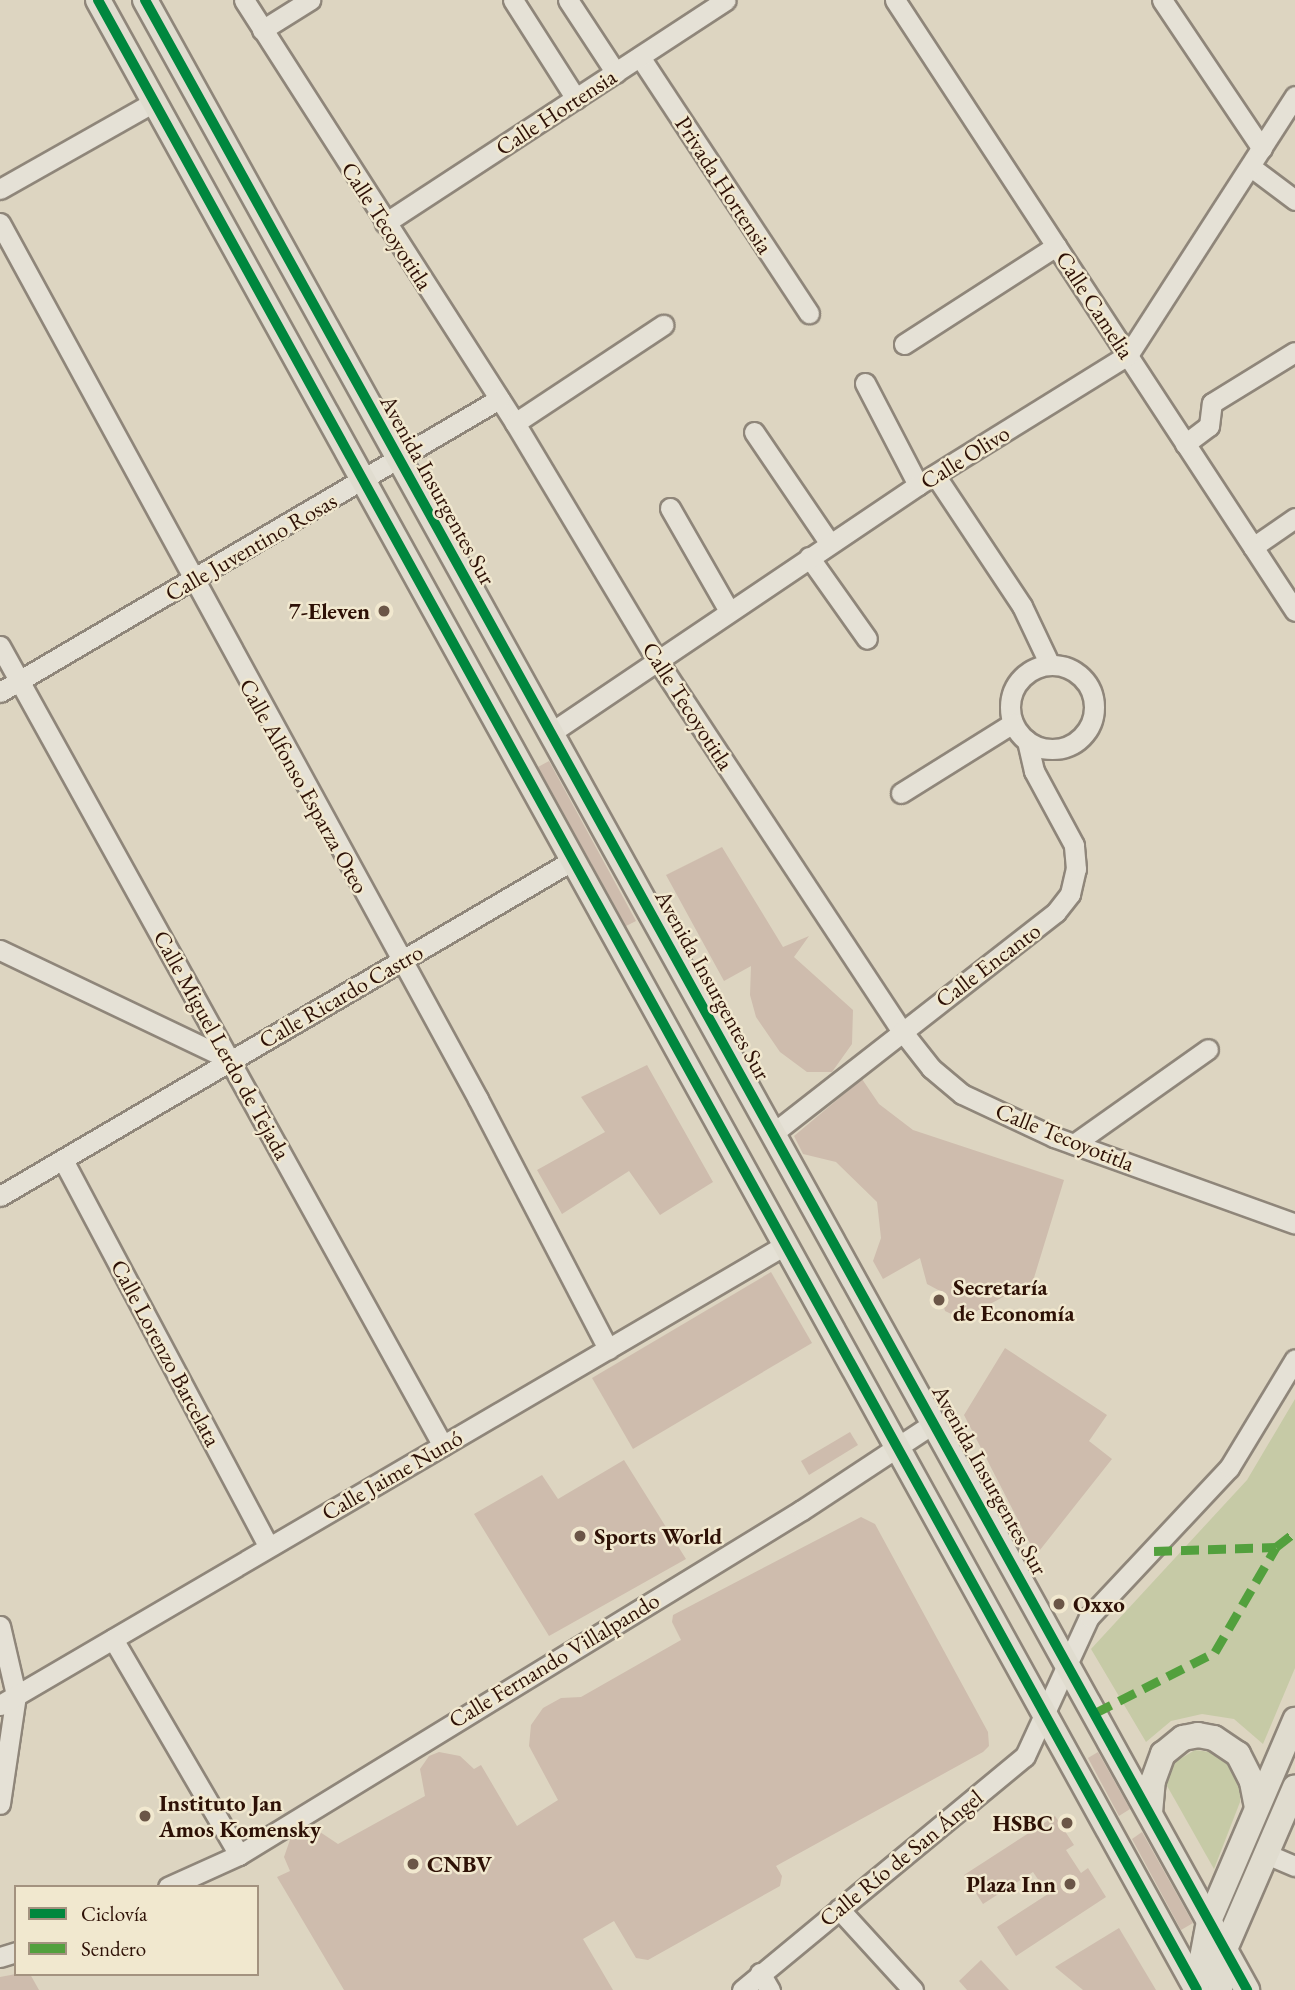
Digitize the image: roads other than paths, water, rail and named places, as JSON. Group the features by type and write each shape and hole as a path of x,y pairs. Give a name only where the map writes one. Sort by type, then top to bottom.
{"main road":[{"path":"98,0 898,1450 1202,1990"},
{"name":"Avenida Insurgentes Sur","path":"145,0 549,734 1068,1663 1247,1990"},
{"path":"1202,1990 1209,1921 1295,1720"},
{"path":"1150,1812 1153,1781 1163,1754 1183,1738 1198,1735 1213,1738 1238,1754 1252,1782 1257,1808"},
{"path":"1202,1990 1225,1949 1264,1853 1295,1787"}],"street":[{"name":"Calle Tecoyotitla","path":"244,0 515,423 657,660 902,1031 931,1068 962,1094 1074,1144 1295,1224"},
{"path":"262,30 310,0"},
{"path":"513,0 576,99"},
{"path":"568,0 616,73"},
{"name":"Calle Hortensia","path":"385,223 726,0"},
{"name":"Calle Camelia","path":"895,0 1295,611"},
{"path":"1162,0 1262,149"},
{"name":"Privada Hortensia","path":"640,57 809,313"},
{"name":"Calle Olivo","path":"549,734 809,557 1128,355 1295,96"},
{"path":"0,189 154,102"},
{"path":"1251,167 1295,200"},
{"name":"Calle Alfonso Esparza Oteo","path":"0,223 608,1349"},
{"path":"904,344 1056,246"},
{"path":"515,423 663,326"},
{"path":"1185,444 1209,426 1212,403 1295,352"},
{"path":"865,383 927,480 1022,606 1050,665"},
{"name":"Calle Juventino Rosas","path":"0,692 499,399"},
{"path":"754,432 830,544"},
{"path":"670,508 729,611"},
{"path":"1253,547 1295,518"},
{"path":"809,557 867,639"},
{"name":"Calle Miguel Lerdo de Tejada","path":"0,646 443,1446"},
{"path":"1050,665 1063,666 1086,681 1094,707 1086,733 1064,748 1050,749 1027,741 1013,723 1010,701 1020,680 1050,665"},
{"path":"901,793 1013,723"},
{"name":"Calle Encanto","path":"772,1134 1056,912 1070,894 1076,869 1074,845 1034,771 1027,741"},
{"name":"Calle Ricardo Castro","path":"0,1196 573,860"},
{"path":"0,950 231,1060"},
{"path":"1074,1144 1208,1049"},
{"name":"Calle Lorenzo Barcelata","path":"63,1160 269,1546"},
{"name":"Calle Jaime Nunó","path":"8,1700 785,1245"},
{"name":"Calle Río de San Ángel","path":"741,1990 765,1982 839,1909 1026,1756 1089,1617 1229,1468 1295,1359"},
{"name":"Calle Fernando Villalpando","path":"173,1885 239,1856 898,1450 934,1423"},
{"path":"0,1626 12,1744 0,1804"},
{"path":"113,1639 239,1856"},
{"path":"0,1722 12,1744"},
{"path":"1264,1853 1295,1866"},
{"path":"839,1909 913,1990"}],"place":[{"name":"7-Eleven","path":"384,611"},
{"name":"Secretaría de Economía","path":"939,1300"},
{"name":"Sports World","path":"580,1536"},
{"name":"Oxxo","path":"1059,1604"},
{"name":"Instituto Jan Amos Komensky","path":"145,1816"},
{"name":"HSBC","path":"1067,1823"},
{"name":"CNBV","path":"413,1864"},
{"name":"Plaza Inn","path":"1070,1884"}]}
